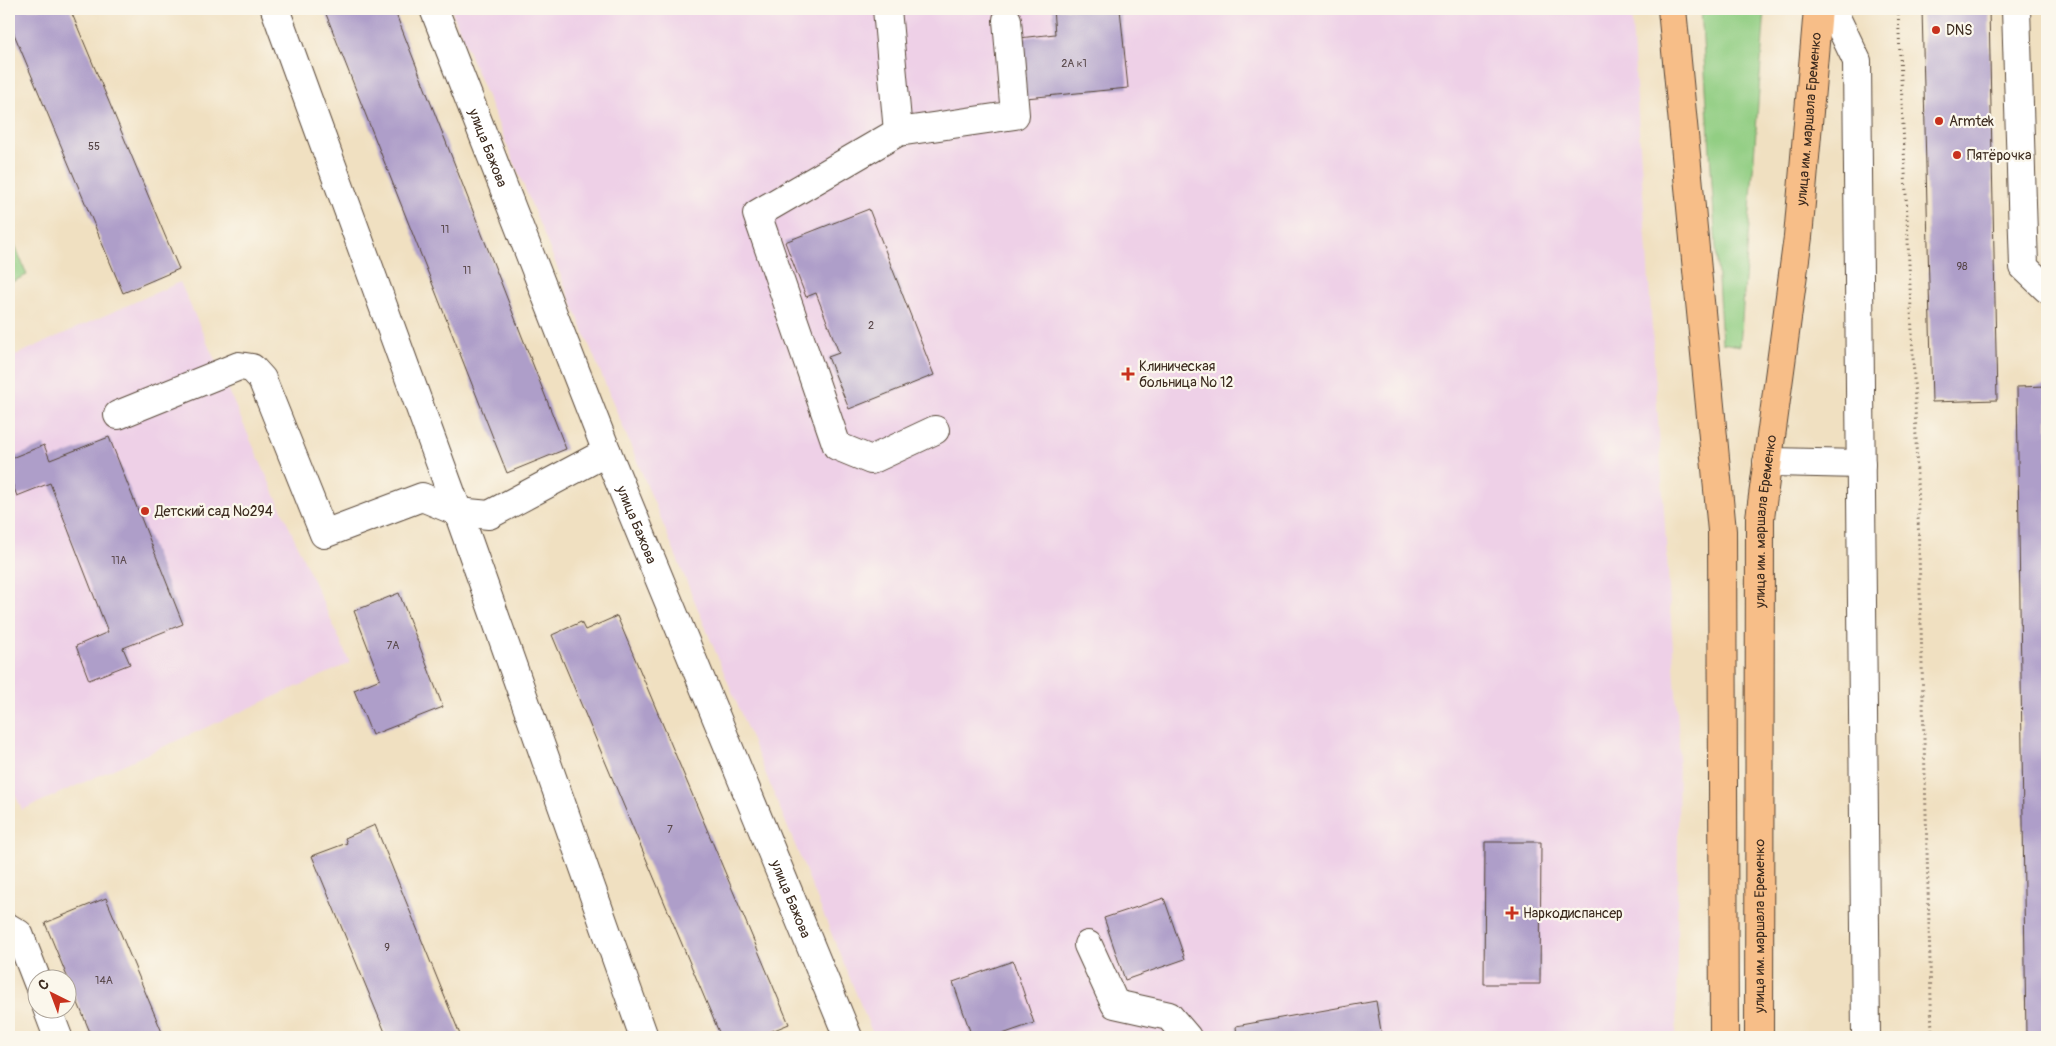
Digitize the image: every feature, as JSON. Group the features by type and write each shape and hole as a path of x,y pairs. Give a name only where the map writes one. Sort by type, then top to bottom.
{"highway":[{"path":"1672,9 1722,532 1724,1037"},
{"name":"улица им. маршала Еременко","path":"1759,1037 1760,518 1798,237 1818,9"}],"street":[{"path":"274,9 458,512 644,1037"},
{"name":"улица Бажова","path":"434,9 607,452 848,1037"},
{"path":"887,9 898,132"},
{"path":"1832,9 1857,61 1866,1037"},
{"path":"2016,9 2024,267 2047,289"},
{"path":"935,430 871,460 837,446 756,214 898,132 1015,115 1007,20"},
{"path":"118,415 239,366 252,368 262,379 324,534 422,497 458,512 489,514 607,452"},
{"path":"1767,462 1861,464"},
{"path":"9,928 19,934 32,968"},
{"path":"1088,945 1115,1004 1169,1016 1187,1037"},
{"path":"51,1018 58,1037"}],"path":[{"path":"1898,9 1915,402 1932,1037"}],"shaded area":[{"name":"Клиническая больница № 12","path":"451,9 1631,9 1679,740 1676,1037 874,1037"},
{"name":"Детский сад №294","path":"180,282 350,663 22,810 9,781 9,358"}],"green space":[{"path":"1701,9 1765,9 1740,346 1722,343"},
{"path":"9,230 27,275 9,283"}],"building":[{"path":"9,9 70,9 179,269 123,293 9,22"},
{"path":"324,9 394,9 566,449 507,473"},
{"path":"1053,9 1120,9 1128,88 1026,98 1019,38 1055,34"},
{"path":"1922,9 1989,9 1997,400 1932,402"},
{"path":"869,209 934,375 849,409 828,357 839,353 816,293 806,297 785,242"},
{"path":"2047,386 2047,1037 2026,1037 2017,387"},
{"path":"109,437 183,624 123,648 130,664 89,680 76,646 108,632 50,483 17,496 9,475 9,459 44,445 50,460"},
{"path":"399,593 443,707 372,735 354,690 380,679 354,611"},
{"path":"617,616 789,1024 757,1037 721,1037 552,635 581,622 585,630"},
{"path":"375,825 461,1037 387,1037 312,856 347,843 345,838"},
{"name":"Наркодиспансер","path":"1485,842 1541,842 1540,984 1484,984"},
{"path":"106,898 164,1037 92,1037 78,1003 78,968 64,968 45,923"},
{"path":"1164,898 1185,959 1125,980 1104,918"},
{"path":"1013,961 1034,1023 994,1037 972,1037 953,982"},
{"path":"1376,1001 1382,1037 1237,1037 1236,1026"}],"place":[{"name":"DNS","path":"1936,30"},
{"name":"Armtek","path":"1939,121"},
{"name":"Пятёрочка","path":"1957,155"},
{"name":"Клиническая больница № 12","path":"1128,374"},
{"name":"Детский сад №294","path":"145,511"},
{"name":"Наркодиспансер","path":"1512,913"}]}
